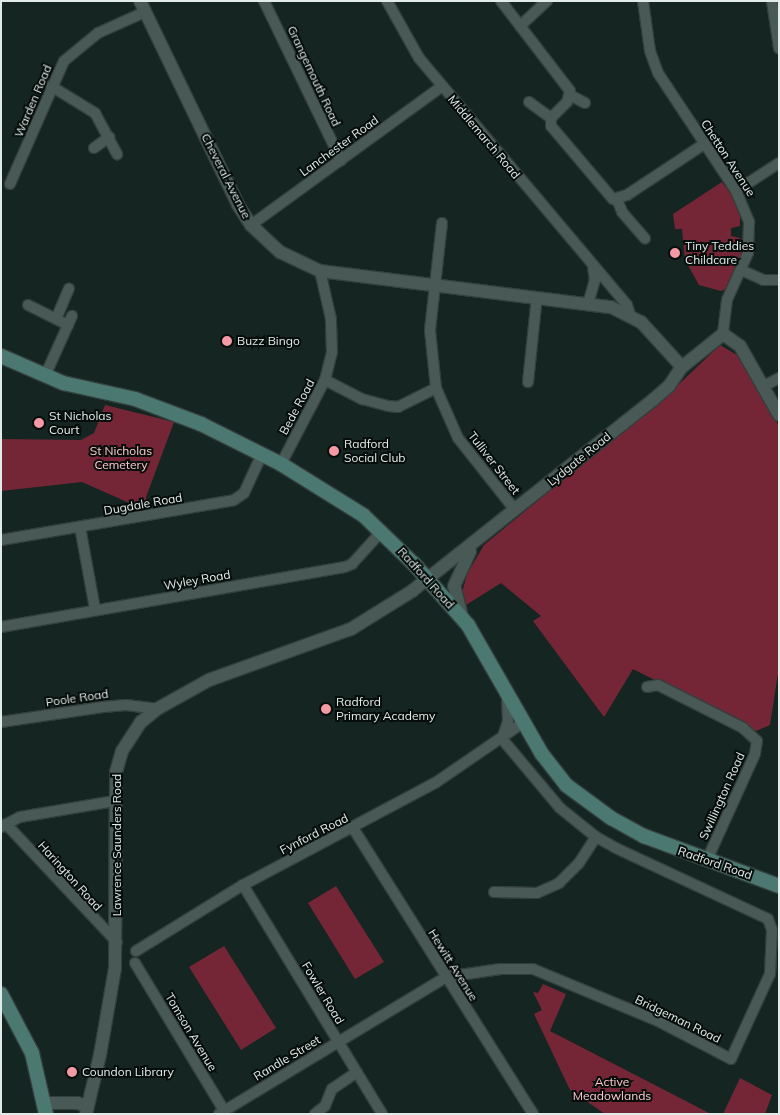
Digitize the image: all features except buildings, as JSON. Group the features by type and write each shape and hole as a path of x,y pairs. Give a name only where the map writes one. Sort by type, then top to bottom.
{"main road":[{"name":"Radford Road","path":"1,356 45,376 160,407 262,454 342,501 382,531 428,579 468,625 555,773 588,803 644,836 779,886"},
{"path":"1,994 32,1053 45,1108"}],"street":[{"name":"Grangemouth Road","path":"264,1 341,160"},
{"name":"Middlemarch Road","path":"387,1 412,49 626,305 630,315 641,322 682,368"},
{"path":"501,1 566,84 570,95 585,103"},
{"path":"520,26 547,1"},
{"name":"Chetton Avenue","path":"643,1 654,63 744,206 749,230 748,253 727,300 723,334"},
{"path":"772,1 779,48"},
{"name":"Warden Road","path":"10,184 61,66 78,47 143,7"},
{"name":"Cheveral Avenue","path":"143,7 238,205 251,225 280,252 320,271 612,307 630,315"},
{"path":"51,86 95,113 117,154"},
{"name":"Lanchester Road","path":"251,225 442,86"},
{"path":"570,95 551,118 551,126 609,195 617,199 622,212 645,238"},
{"path":"528,102 551,118"},
{"path":"94,148 109,137"},
{"path":"617,199 704,144"},
{"path":"736,191 779,163"},
{"path":"435,284 442,223"},
{"path":"588,304 595,280 591,265"},
{"path":"741,270 763,280 779,280"},
{"name":"Bede Road","path":"280,464 325,380 332,352 331,319 320,271"},
{"name":"Tulliver Street","path":"435,284 430,340 436,388 458,438 516,510"},
{"path":"56,319 69,289"},
{"path":"528,382 537,297"},
{"path":"28,305 56,319 70,320 45,376"},
{"path":"723,334 740,346 779,415"},
{"name":"Lydgate Road","path":"428,579 654,399 669,386 682,368 723,334"},
{"path":"762,387 779,378"},
{"path":"325,380 362,399 398,407 436,388"},
{"name":"Dugdale Road","path":"1,540 234,500 244,493 262,454"},
{"path":"80,527 94,609"},
{"name":"Wyley Road","path":"1,627 94,609 345,567 352,564 382,531"},
{"path":"468,625 458,607 454,586 461,566 478,540"},
{"name":"Lawrence Saunders Road","path":"87,1110 104,1037 117,942 115,801 116,772 122,751 141,722 157,709 217,676 351,629 428,579"},
{"name":"Swillington Road","path":"647,687 658,684 743,728 757,741 755,754 707,860"},
{"path":"502,739 508,722 506,689"},
{"name":"Poole Road","path":"1,722 104,706 126,705 157,709"},
{"name":"Fynford Road","path":"136,951 243,885 354,828 435,783 502,739 524,722"},
{"name":"Bridgeman Road","path":"446,977 513,968 533,969 658,1021 731,1059 770,974 772,930 768,919 596,837 544,792 502,739"},
{"path":"3,826 20,817 115,801"},
{"name":"Harington Road","path":"3,826 117,942"},
{"name":"Hewitt Avenue","path":"354,828 533,1114"},
{"path":"494,892 537,893 559,884 579,863 596,837"},
{"name":"Fowler Road","path":"243,885 382,1114"},
{"name":"Tomson Avenue","path":"135,964 223,1113"},
{"name":"Randle Street","path":"223,1113 446,977"},
{"path":"315,1114 325,1106 332,1089 357,1072"},
{"path":"45,1108 77,1103 87,1110"}],"green space":[{"path":"722,182 734,198 740,215 740,226 731,228 731,236 740,238 742,255 729,288 721,291 699,285 685,260 682,229 675,229 673,214"},
{"path":"720,345 737,355 779,426 779,667 770,725 756,731 633,669 604,717 533,621 541,616 501,583 466,605 462,593 467,574 484,545 677,386"},
{"name":"St Nicholas Cemetery","path":"105,405 174,422 146,497 148,507 143,509 82,482 1,491 1,439 81,440 94,433"},
{"path":"336,886 384,962 355,979 308,903"},
{"path":"224,946 276,1028 241,1050 189,967"},
{"name":"Active Meadowlands","path":"543,984 566,994 550,1031 711,1114 605,1114 570,1090 534,1014 542,1010 533,992 538,993"},
{"path":"740,1078 772,1095 765,1114 723,1114"}],"place":[{"name":"Tiny Teddies Childcare","path":"675,253"},
{"name":"Buzz Bingo","path":"227,341"},
{"name":"St Nicholas Court","path":"39,423"},
{"name":"Radford Social Club","path":"334,451"},
{"name":"Radford Primary Academy","path":"326,709"},
{"name":"Coundon Library","path":"72,1072"}]}
